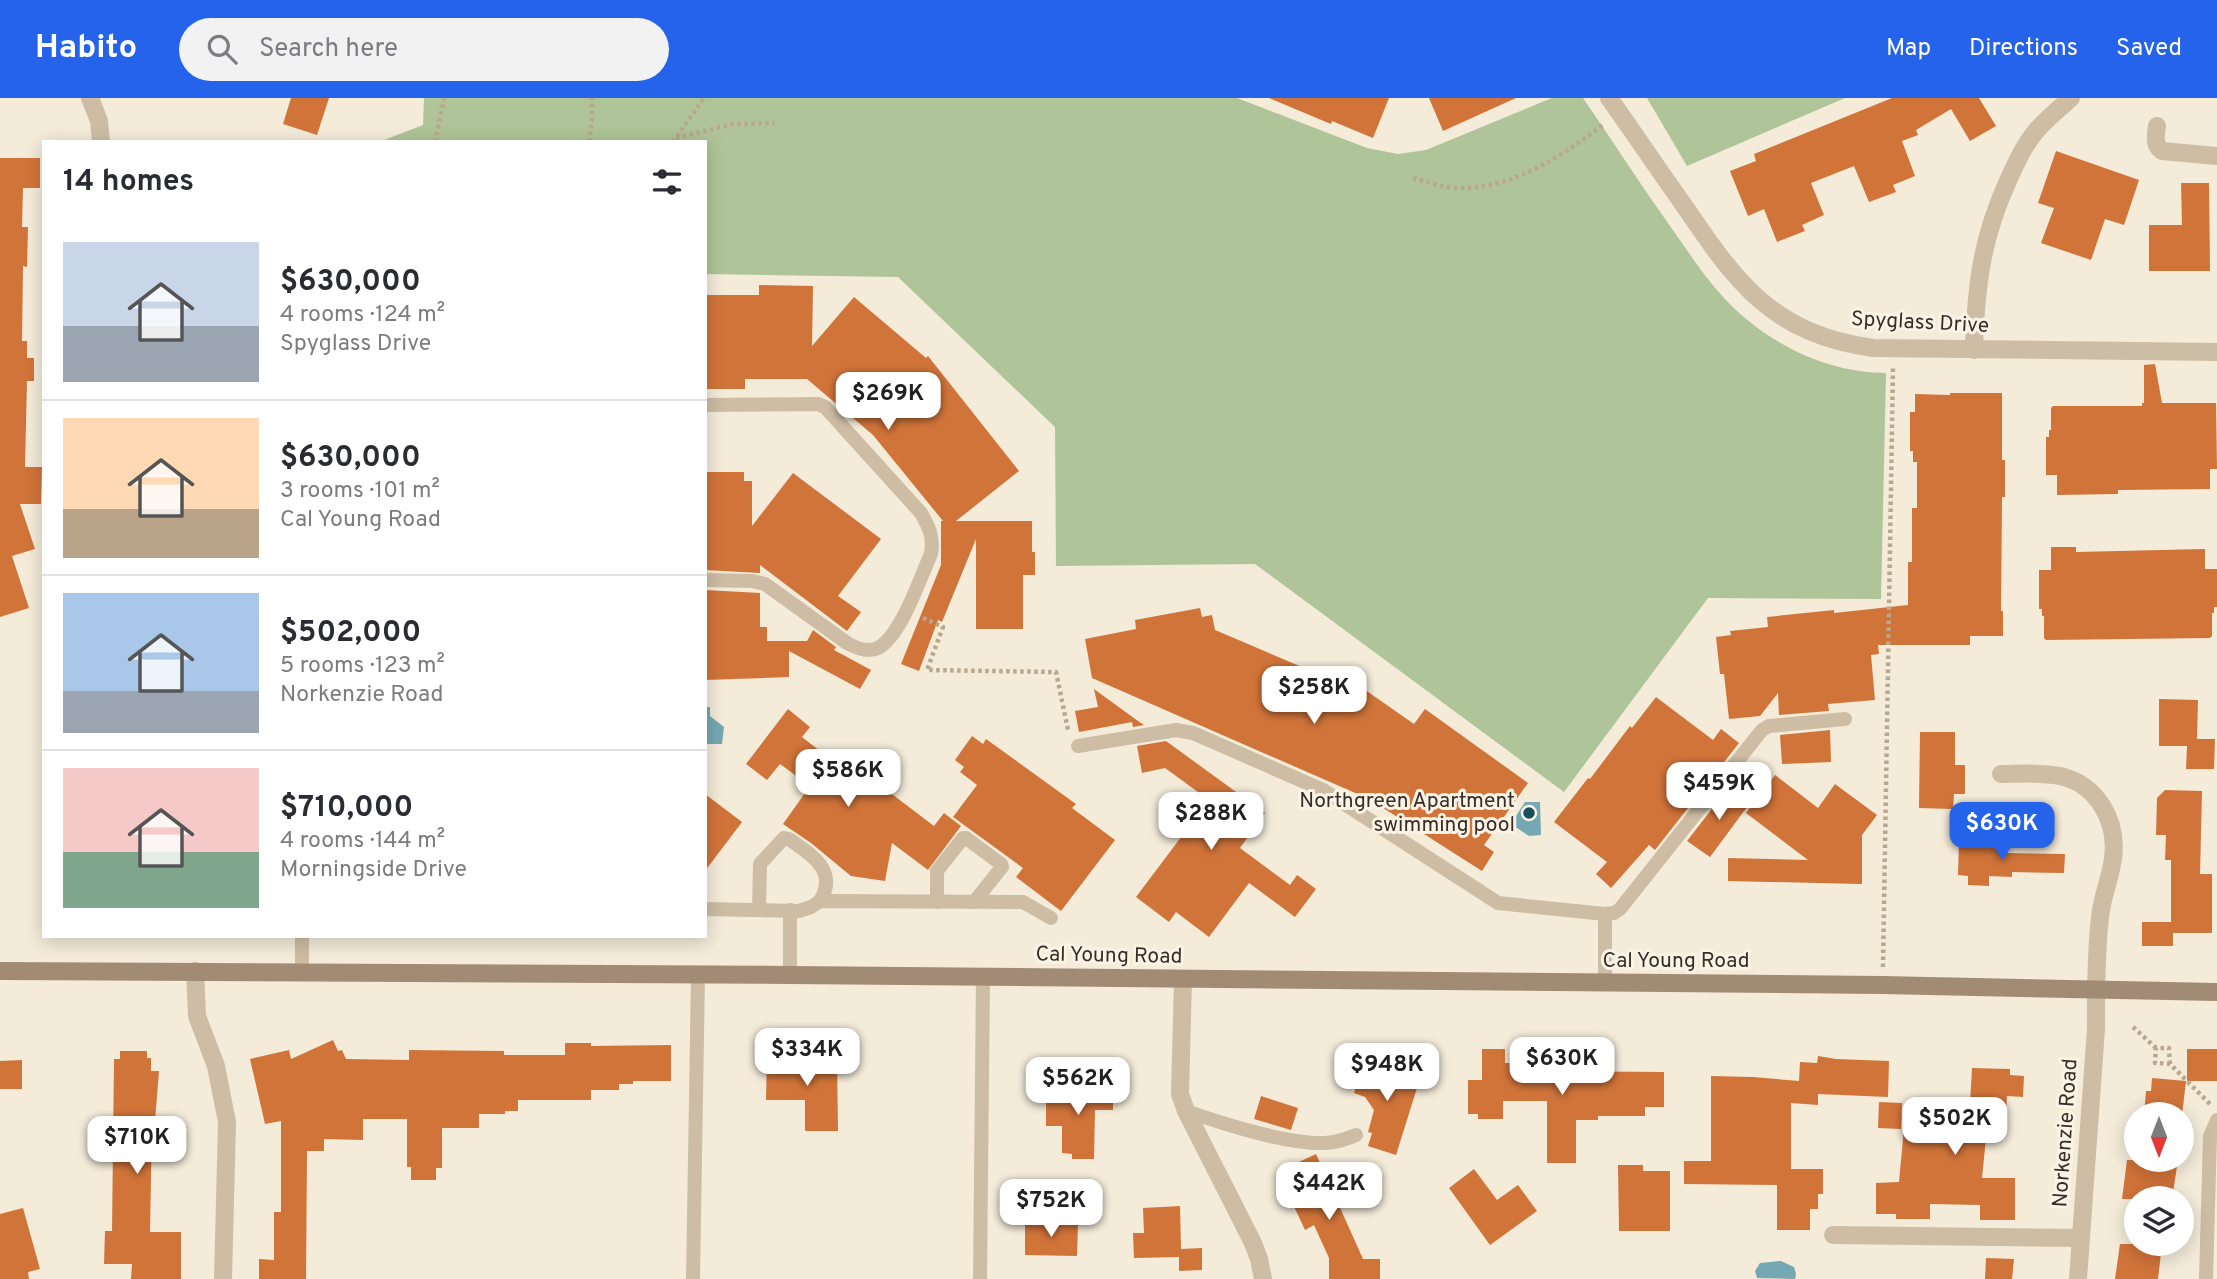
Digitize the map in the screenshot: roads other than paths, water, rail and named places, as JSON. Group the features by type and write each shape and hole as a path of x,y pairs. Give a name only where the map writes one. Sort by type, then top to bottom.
{"main road":[{"name":"Cal Young Road","path":"0,971 1882,985 2217,992"}],"street":[{"path":"90,98 99,121 101,140"},
{"path":"1974,350 1979,274 1987,233 1997,206 2028,141 2071,98"},
{"name":"Spyglass Drive","path":"1614,105 1726,266 1752,294 1787,320 1831,340 1893,349 2217,352"},
{"path":"2157,126 2155,141 2162,151 2217,156"},
{"path":"2001,774 2053,775 2068,779 2087,789 2106,813 2114,847 2099,925 2096,990"},
{"path":"195,971 197,1016 220,1082 227,1122 223,1279"},
{"path":"1183,980 1184,1016 1179,1082 1186,1111 1253,1243 1263,1279"},
{"name":"Norkenzie Road","path":"2078,1279 2096,1029 2096,990"},
{"path":"1833,1235 2081,1238"}],"lane":[{"path":"707,405 818,404 825,407 921,513 933,542 931,554 898,628 878,648 866,650 847,643 765,583 707,580"},
{"path":"1074,740 1176,730 1194,733 1323,789 1498,903 1605,914 1620,909 1762,730 1769,726 1845,719"},
{"path":"760,910 760,864 784,838 822,865 825,886 820,901"},
{"path":"937,902 937,871 963,838 1002,867 974,902"},
{"path":"707,909 803,910 820,901 1026,903 1051,918"},
{"path":"790,910 790,975"},
{"path":"1605,914 1605,983"},
{"path":"302,938 302,972"},
{"path":"693,1279 698,975"},
{"path":"980,1279 983,978"},
{"path":"1186,1111 1226,1125 1287,1139 1323,1143 1342,1141 1356,1135"},
{"path":"2206,1279 2213,1160 2211,1130 2217,1120"}],"water":[{"path":"707,707 710,707 710,716 724,727 722,744 707,744"},
{"name":"Northgreen Apartment swimming pool","path":"1525,802 1540,802 1541,835 1529,836 1511,824"},
{"path":"1781,1261 1794,1267 1795,1279 1757,1278 1755,1271 1760,1263"}],"place":[{"name":"Northgreen Apartment swimming pool","path":"1529,813"}]}
